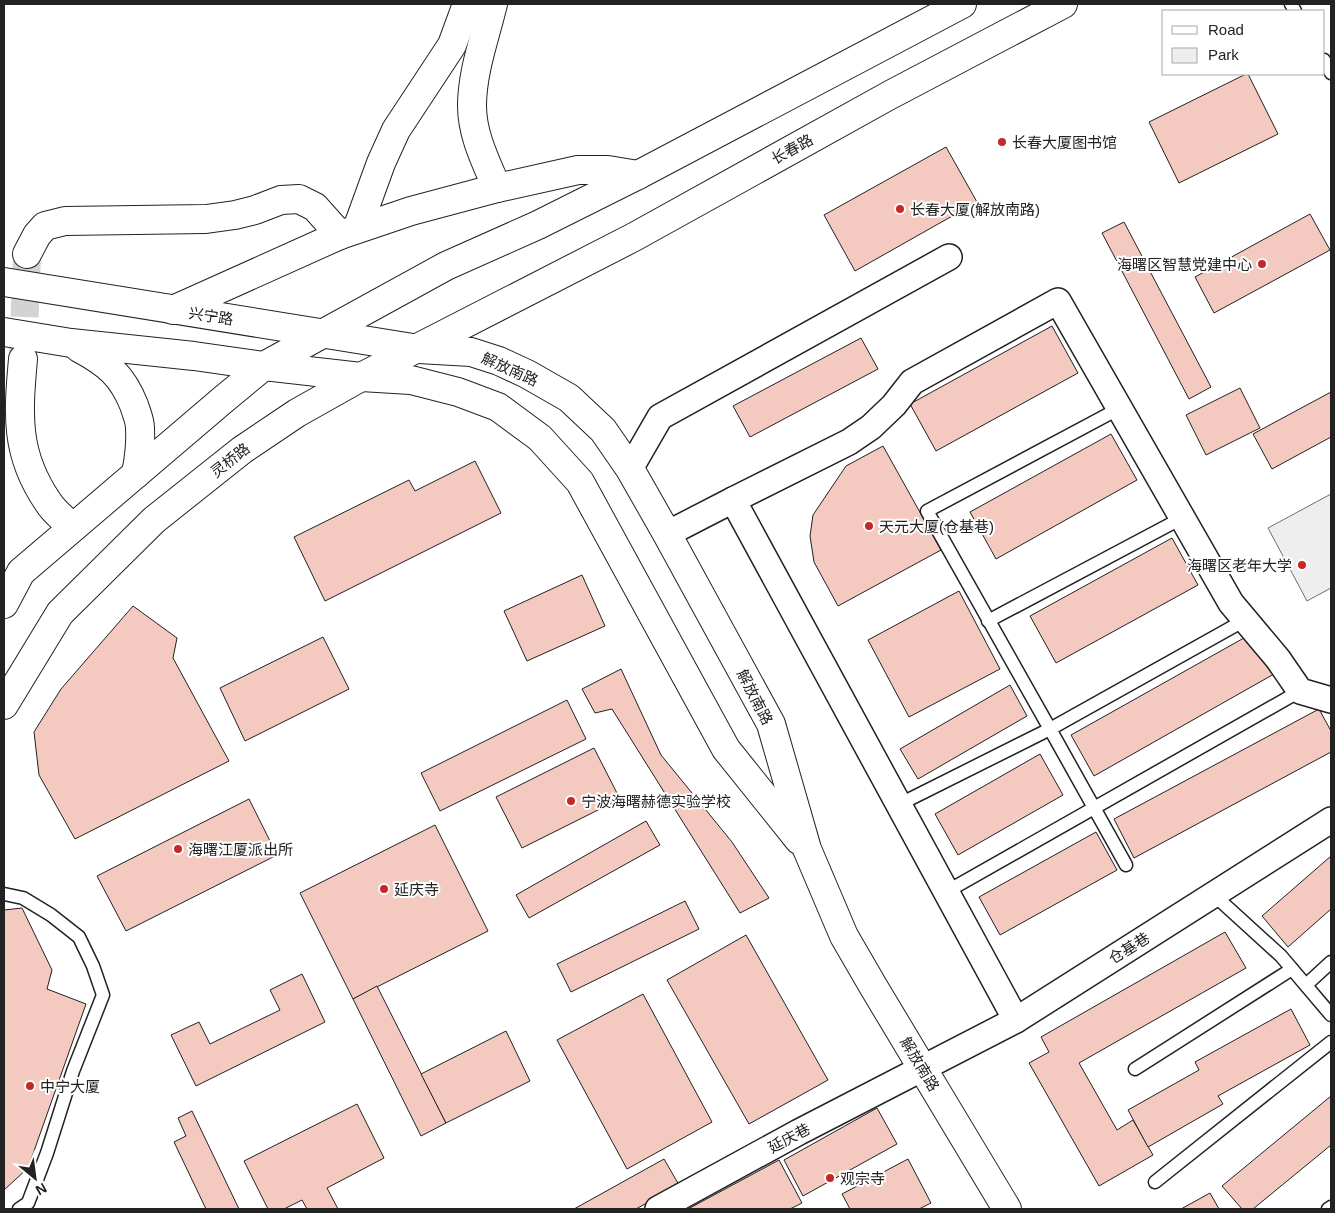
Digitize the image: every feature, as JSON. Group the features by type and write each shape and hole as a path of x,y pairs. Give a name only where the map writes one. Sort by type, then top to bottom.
{"main road":[{"path":"348,232 396,130 452,45 467,4"},
{"path":"493,4 476,70 472,107 474,128 479,146 497,188"},
{"path":"4,604 22,572 72,527 264,366 446,266 538,225 638,175 962,4"},
{"name":"长春路","path":"522,295 634,237 890,95 1063,4"},
{"path":"173,310 348,232 411,211 497,188 578,170 608,170 638,175"},
{"path":"27,254 37,235 45,226 65,221 206,219 235,215 281,200 300,199 315,207 348,232"},
{"name":"兴宁路","path":"4,282 419,348"},
{"name":"灵桥路","path":"4,704 60,613 154,520 242,450 297,413 360,377 522,295"},
{"path":"4,332 71,343 194,356 264,366 360,377 411,380 458,392 498,407 540,438 580,482 726,749 807,849"},
{"path":"71,343 111,367 122,380 129,394 140,425 140,445 136,474"},
{"name":"解放南路","path":"419,348 471,352 527,374 569,398 603,430 630,470 667,534 770,724 807,849 844,936 1007,1209"},
{"path":"23,359 19,415 23,448 32,475 49,504 72,527"}],"street":[{"path":"630,470 660,417 950,256"},
{"path":"667,534 849,442 871,427 894,405 912,382 1058,301 1231,604 1278,659 1300,691 1331,700"},
{"path":"733,500 1016,1020"},
{"name":"仓基巷","path":"923,1069 1016,1020 1331,820"},
{"name":"延庆巷","path":"658,1209 799,1132 923,1069"}],"lane":[{"path":"1325,62 1331,73"},
{"path":"1120,408 927,511 1126,865"},
{"path":"988,621 1182,518"},
{"path":"898,805 1050,729 1245,620"},
{"path":"946,892 1300,691"},
{"path":"4,894 23,898 51,914 80,938 93,966 103,995 73,1071 47,1153 28,1203 19,1209"},
{"path":"1214,895 1281,956 1331,1015"},
{"path":"1306,985 1331,962"},
{"path":"1134,1069 1292,969"},
{"path":"1155,1182 1331,1042"}],"green space":[{"path":"1331,494 1331,588 1307,601 1268,528"}],"building":[{"path":"1244,75 1248,75 1278,134 1179,183 1149,122"},
{"name":"长春大厦(解放南路)","path":"946,147 977,202 855,271 824,215"},
{"name":"海曙区智慧党建中心","path":"1310,214 1330,250 1214,313 1195,277"},
{"path":"1124,222 1211,387 1189,399 1102,233"},
{"path":"1052,326 1078,373 936,451 910,404"},
{"path":"861,338 878,369 750,437 733,406"},
{"path":"1240,388 1260,428 1206,455 1186,415"},
{"path":"1331,392 1331,437 1272,469 1253,434"},
{"path":"1111,434 1137,480 996,559 970,512"},
{"name":"天元大厦(仓基巷)","path":"883,446 941,550 838,606 814,562 810,536 813,515 846,466"},
{"path":"475,461 501,513 325,601 294,537 409,480 415,491"},
{"path":"1172,538 1198,585 1056,663 1030,616"},
{"path":"582,575 605,626 527,661 504,611"},
{"path":"959,591 1000,669 909,717 868,640"},
{"path":"133,606 177,638 173,658 229,761 75,839 39,775 34,732 61,689"},
{"path":"1251,634 1274,674 1094,776 1071,735"},
{"path":"323,637 349,689 245,741 220,688"},
{"path":"621,669 661,755 732,842 769,898 740,913 612,709 595,713 582,689"},
{"path":"1010,685 1027,716 918,779 900,749"},
{"path":"567,700 586,739 440,811 421,773"},
{"path":"1319,709 1331,731 1331,752 1134,858 1114,819"},
{"path":"594,748 620,799 522,848 496,797"},
{"path":"1040,754 1063,795 958,855 935,814"},
{"path":"249,799 277,855 126,931 97,876"},
{"path":"646,821 660,845 529,918 516,895"},
{"path":"435,825 488,931 353,999 300,893"},
{"path":"1096,832 1117,870 1000,935 979,897"},
{"path":"1331,856 1331,909 1288,947 1262,916"},
{"path":"685,901 699,929 571,992 557,964"},
{"name":"中宁大厦","path":"22,908 52,970 47,989 86,1004 28,1168 4,1190 4,910"},
{"path":"1225,932 1246,968 1079,1063 1117,1130 1133,1120 1153,1155 1099,1186 1029,1063 1049,1052 1041,1037"},
{"path":"746,935 828,1080 749,1124 667,980"},
{"path":"302,974 325,1022 196,1086 171,1035 199,1022 210,1044 280,1010 270,990"},
{"path":"377,986 446,1123 421,1136 353,999"},
{"path":"643,994 712,1122 627,1169 557,1040"},
{"path":"1291,1009 1310,1045 1218,1096 1223,1104 1148,1147 1128,1110 1199,1070 1195,1062"},
{"path":"506,1031 530,1081 446,1123 421,1074"},
{"path":"1331,1096 1331,1145 1253,1209 1242,1209 1222,1186"},
{"path":"357,1104 384,1158 327,1188 338,1209 307,1209 302,1200 284,1209 268,1209 244,1161"},
{"path":"877,1108 897,1144 803,1196 784,1160"},
{"path":"192,1111 239,1209 206,1209 174,1142 186,1136 178,1118"},
{"path":"664,1159 679,1185 636,1209 574,1209"},
{"path":"908,1159 931,1203 919,1209 850,1209 842,1194"},
{"path":"779,1160 802,1203 790,1209 688,1209"},
{"path":"1210,1193 1219,1209 1181,1209"}],"tunnel":[{"path":"23,359 27,254"}],"place":[{"name":"长春大厦图书馆","path":"1002,142"},
{"name":"长春大厦(解放南路)","path":"900,209"},
{"name":"海曙区智慧党建中心","path":"1262,264"},
{"name":"天元大厦(仓基巷)","path":"869,526"},
{"name":"海曙区老年大学","path":"1302,565"},
{"name":"宁波海曙赫德实验学校","path":"571,801"},
{"name":"海曙江厦派出所","path":"178,849"},
{"name":"延庆寺","path":"384,889"},
{"name":"中宁大厦","path":"30,1086"},
{"name":"观宗寺","path":"830,1178"}]}
